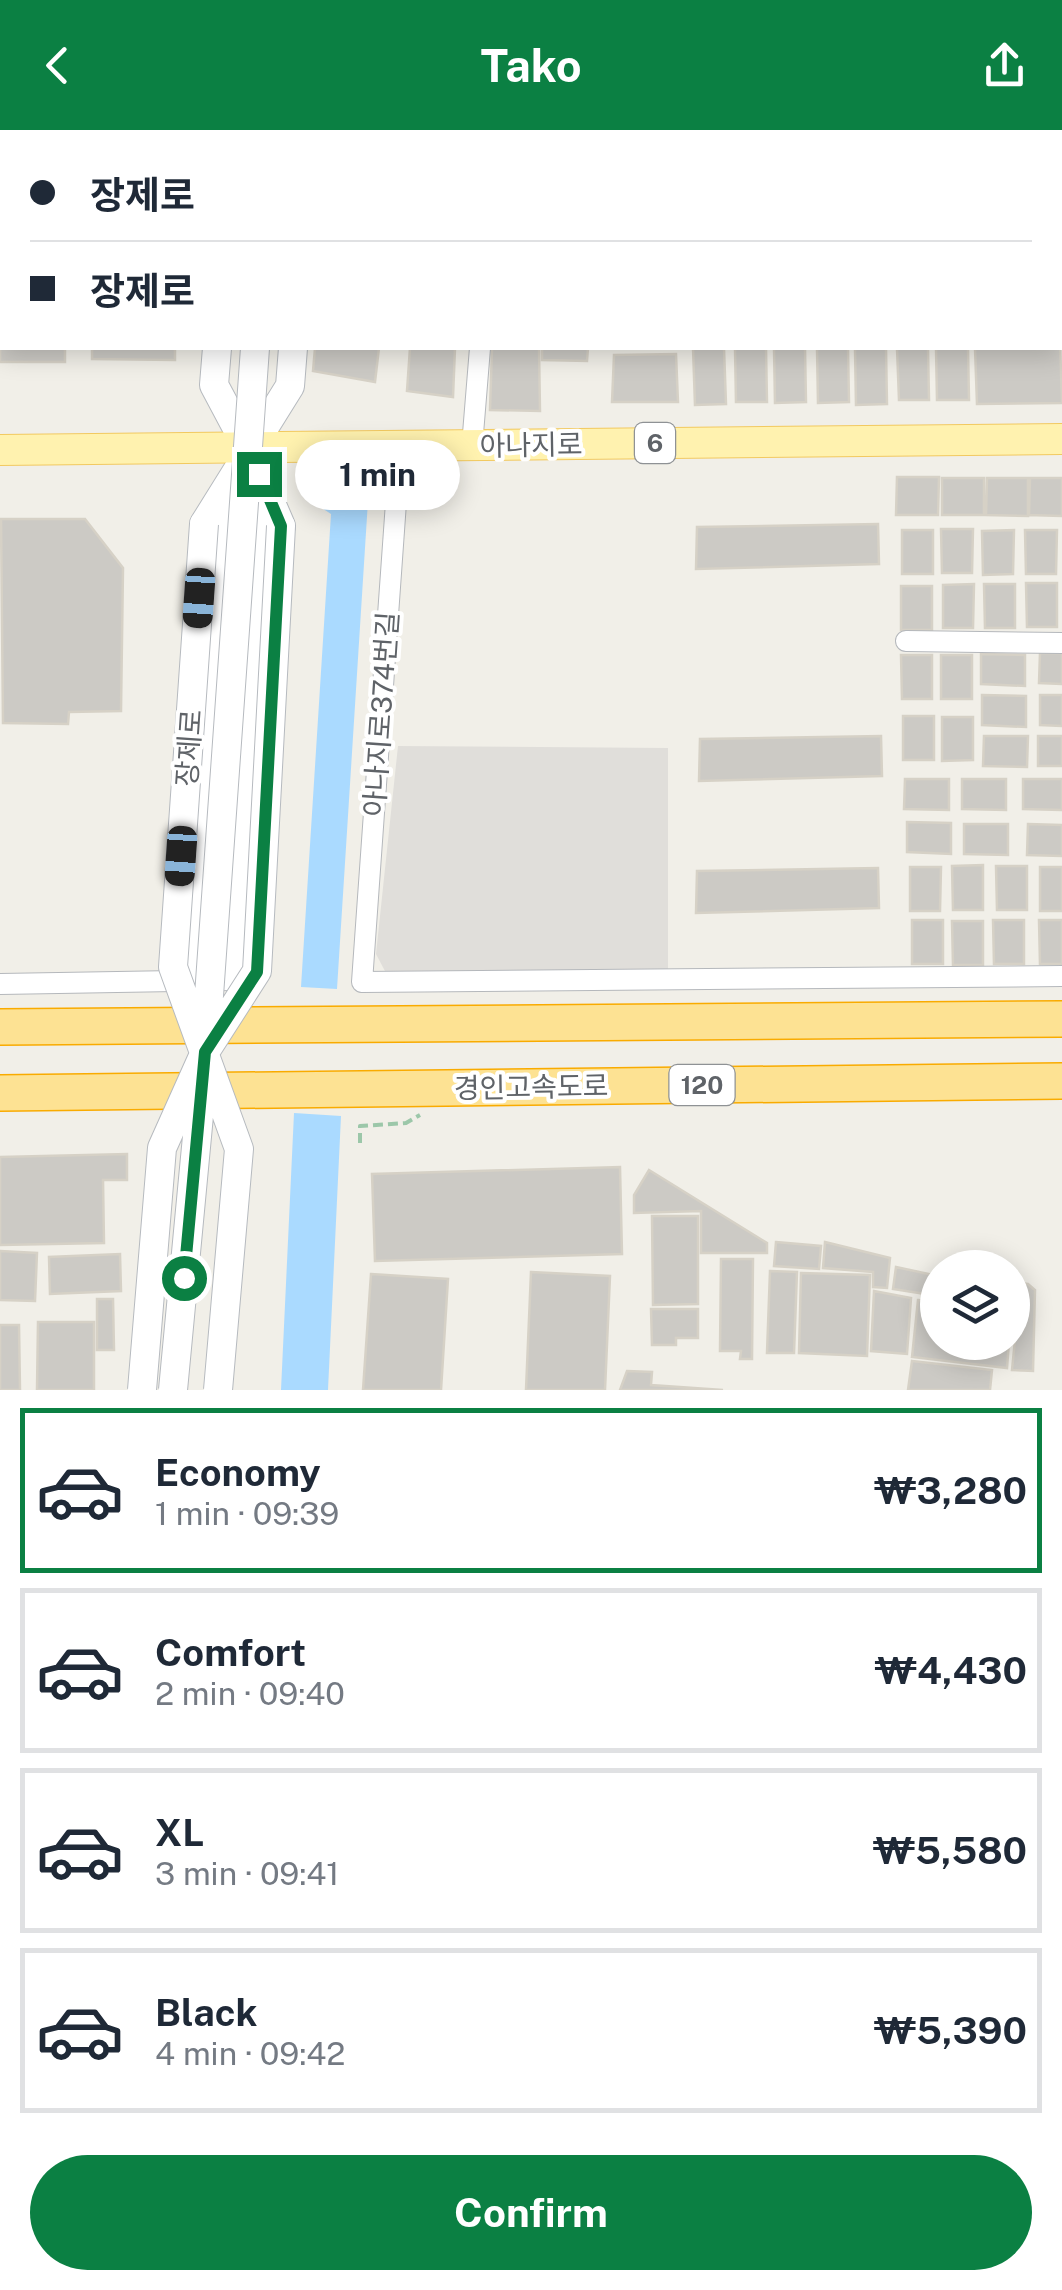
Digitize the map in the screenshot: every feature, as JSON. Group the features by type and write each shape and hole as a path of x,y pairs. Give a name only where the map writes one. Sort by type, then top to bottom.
{"highway":[{"path":"0,1027 1062,1019"},
{"name":"경인고속도로","path":"0,1093 1062,1081"}],"main road":[{"name":"장제로","path":"142,1390 162,1148 205,1052 257,972 281,526 248,448 214,385 216,350"},
{"name":"장제로","path":"174,1390 205,1052 255,350"},
{"name":"장제로","path":"218,1390 238,1149 173,967 204,524 290,386 293,350"},
{"name":"아나지로","path":"0,450 1062,439"}],"street":[{"path":"472,446 480,350"},
{"name":"아나지로374번길","path":"400,446 362,982 1062,976"},
{"path":"191,981 227,520 248,448"},
{"path":"0,984 234,980 261,524 248,448"},
{"path":"906,641 1062,642"}],"path":[{"path":"360,1143 360,1126 406,1123 418,1119 422,1112"}],"shaded area":[{"path":"398,746 668,748 668,979 386,973 376,954"}],"water":[{"path":"317,482 369,485 337,989 301,987 331,514 302,495"},
{"path":"294,1113 341,1116 328,1390 281,1390"}],"building":[{"path":"0,350 65,350 65,362 0,362"},
{"path":"92,350 175,350 175,360 92,359"},
{"path":"315,350 379,350 375,382 313,371"},
{"path":"410,350 455,350 453,397 407,391"},
{"path":"492,350 539,350 540,411 490,410"},
{"path":"542,350 588,350 587,361 542,360"},
{"path":"693,350 724,350 726,404 695,405"},
{"path":"735,350 766,350 767,402 736,402"},
{"path":"774,350 805,350 806,402 775,403"},
{"path":"817,350 848,350 849,402 818,403"},
{"path":"855,350 886,350 887,404 856,405"},
{"path":"897,350 928,350 929,400 899,400"},
{"path":"936,350 968,350 969,400 937,400"},
{"path":"975,350 1060,350 1062,403 977,404"},
{"path":"676,354 678,402 612,402 614,355"},
{"path":"897,477 939,477 938,515 896,515"},
{"path":"942,478 984,478 984,515 942,515"},
{"path":"987,478 1028,478 1028,516 986,515"},
{"path":"1030,478 1062,478 1062,516 1029,515"},
{"path":"1,519 85,519 123,568 121,711 69,712 68,724 3,723"},
{"path":"878,524 879,564 696,569 697,527"},
{"path":"941,529 973,529 972,573 942,573"},
{"path":"902,530 933,530 933,574 902,574"},
{"path":"1014,530 1013,574 983,575 982,531"},
{"path":"1025,530 1057,530 1056,574 1026,574"},
{"path":"1026,583 1057,583 1057,627 1027,627"},
{"path":"974,584 973,628 943,628 943,585"},
{"path":"984,584 1015,584 1015,628 985,628"},
{"path":"901,586 932,586 932,630 901,630"},
{"path":"1040,653 1062,653 1062,684 1039,683"},
{"path":"981,654 1025,655 1025,686 981,684"},
{"path":"901,655 932,655 932,699 902,699"},
{"path":"941,655 972,655 972,699 941,699"},
{"path":"982,695 1026,696 1026,727 982,725"},
{"path":"1040,695 1062,695 1062,726 1040,725"},
{"path":"903,716 934,716 934,760 903,760"},
{"path":"942,717 973,717 973,760 942,761"},
{"path":"881,736 882,776 699,781 700,739"},
{"path":"984,736 1028,736 1027,767 983,766"},
{"path":"1038,736 1062,736 1062,766 1038,766"},
{"path":"905,779 949,779 949,810 904,809"},
{"path":"962,779 1006,779 1006,810 962,809"},
{"path":"1023,779 1062,779 1062,810 1023,809"},
{"path":"907,822 951,823 951,854 907,852"},
{"path":"964,824 1008,824 1008,855 964,854"},
{"path":"1028,824 1062,825 1062,856 1027,855"},
{"path":"983,865 983,910 953,910 952,866"},
{"path":"996,866 1027,866 1027,910 997,910"},
{"path":"910,867 941,867 940,911 910,911"},
{"path":"1040,867 1062,867 1062,911 1040,911"},
{"path":"878,868 879,908 696,913 697,871"},
{"path":"912,920 943,920 943,964 912,964"},
{"path":"993,920 1024,920 1024,964 994,964"},
{"path":"1039,920 1062,920 1062,964 1040,964"},
{"path":"952,921 983,921 983,965 953,965"},
{"path":"127,1154 127,1180 103,1180 104,1243 0,1245 0,1157"},
{"path":"620,1167 622,1254 375,1261 372,1174"},
{"path":"649,1170 767,1243 767,1253 701,1253 701,1211 634,1213 634,1195"},
{"path":"652,1216 698,1216 698,1304 653,1305"},
{"path":"776,1242 821,1246 819,1269 774,1266"},
{"path":"825,1242 890,1258 887,1288 873,1287 873,1272 823,1268"},
{"path":"0,1251 37,1253 35,1301 0,1300"},
{"path":"120,1254 121,1291 50,1294 49,1257"},
{"path":"721,1259 753,1259 752,1359 740,1359 741,1351 720,1351"},
{"path":"896,1267 920,1272 920,1293 893,1289"},
{"path":"770,1271 797,1272 794,1353 767,1353"},
{"path":"531,1272 610,1276 605,1390 526,1390"},
{"path":"801,1273 870,1275 867,1356 799,1353"},
{"path":"371,1274 448,1279 441,1390 363,1390"},
{"path":"1030,1286 1035,1290 1033,1371 1012,1370 1013,1360 1030,1360"},
{"path":"874,1291 911,1298 907,1354 871,1351"},
{"path":"97,1299 113,1299 114,1350 97,1350"},
{"path":"918,1300 920,1300 920,1358 912,1357"},
{"path":"651,1309 698,1309 698,1338 676,1338 676,1345 652,1345"},
{"path":"38,1322 94,1322 94,1390 37,1390"},
{"path":"0,1325 19,1325 20,1390 0,1390"},
{"path":"938,1360 1008,1360 1007,1368"},
{"path":"912,1361 992,1370 990,1390 908,1390"},
{"path":"627,1371 652,1372 651,1385 723,1390 620,1390"}],"route":[{"path":"184,1278 205,1052 257,972 281,526 259,474"}]}
